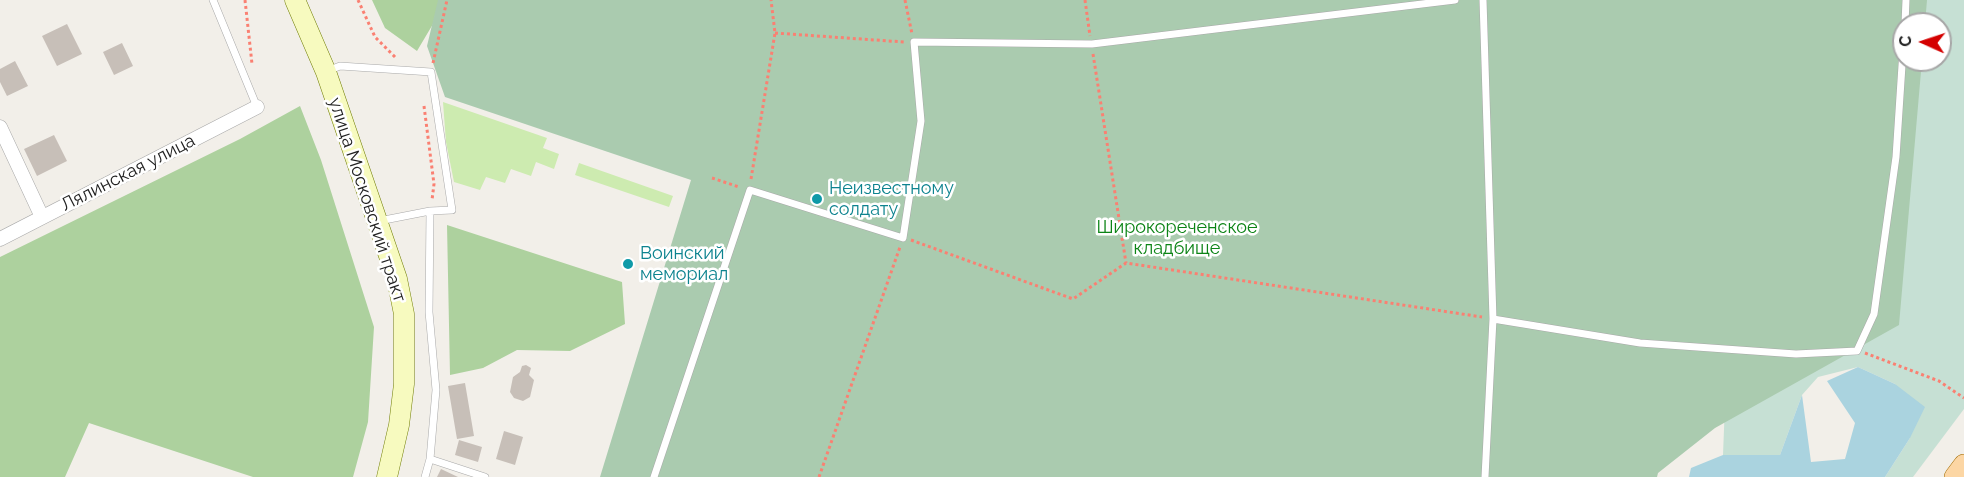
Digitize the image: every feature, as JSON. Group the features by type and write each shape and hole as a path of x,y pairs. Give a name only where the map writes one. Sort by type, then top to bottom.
{"main road":[{"name":"улица Московский тракт","path":"295,0 326,72 397,279 404,314 404,384 399,425 387,477"},
{"path":"1955,477 1964,465"}],"street":[{"name":"Лялинская улица","path":"0,239 256,107"},
{"path":"0,127 42,217"}],"lane":[{"path":"213,0 256,107"},
{"path":"654,477 750,190 903,237 921,122 914,42 1092,44 1455,0"},
{"path":"1483,0 1493,319 1485,477"},
{"path":"326,72 340,66 431,72 452,210 430,211 377,222"},
{"path":"1493,319 1640,343 1796,354 1857,351 1874,314 1896,157 1902,72"},
{"path":"425,477 430,459 436,390 429,312 430,211"},
{"path":"430,459 485,477"}],"path":[{"path":"245,0 253,72"},
{"path":"358,0 375,37 408,71"},
{"path":"431,72 447,0"},
{"path":"712,178 750,190 775,33 771,0"},
{"path":"775,33 914,42 905,0"},
{"path":"1085,0 1126,263"},
{"path":"424,106 435,184 430,211"},
{"path":"819,477 903,237 1073,299 1126,263 1493,319"},
{"path":"1857,351 1939,381 1964,398"}],"green space":[{"path":"372,0 439,0 433,24 417,51 385,28"},
{"name":"Широкореченское кладбище","path":"438,0 1927,0 1926,12 1892,12 1892,72 1921,72 1899,325 1715,428 1658,473 1657,477 600,477 691,180 445,97 427,46"},
{"path":"1843,0 1964,0 1964,409 1913,477 1885,477 1910,438 1895,384 1858,367 1818,377 1802,395 1780,455 1723,455 1726,377"},
{"path":"443,102 547,138 543,148 559,154 554,169 536,162 531,176 511,169 505,183 486,177 480,190 454,182 446,142"},
{"path":"300,106 321,160 374,327 368,422 353,477 253,477 89,423 65,477 0,477 0,257 240,139"},
{"path":"579,163 673,196 669,207 575,175"},
{"path":"447,225 622,282 625,324 570,351 517,350 483,368 450,375"}],"water":[{"path":"1858,367 1895,384 1925,407 1910,438 1885,477 1689,477 1691,468 1723,455 1780,455 1802,395 1811,462 1845,459 1855,423 1827,381"}],"building":[{"path":"67,24 82,54 57,66 42,36"},
{"path":"122,43 133,66 114,75 103,52"},
{"path":"15,61 28,86 7,96 0,82 0,69"},
{"path":"54,135 67,161 37,176 24,149"},
{"path":"526,365 531,368 529,375 534,380 530,397 523,401 514,398 510,392 513,377 520,372 522,366"},
{"path":"465,383 474,436 457,439 448,386"},
{"path":"504,431 523,437 515,465 496,459"},
{"path":"459,440 482,447 478,462 455,455"},
{"path":"441,469 458,477 437,477"}],"place":[{"name":"Неизвестному солдату","path":"817,199"},
{"name":"Воинский мемориал","path":"628,264"}]}
